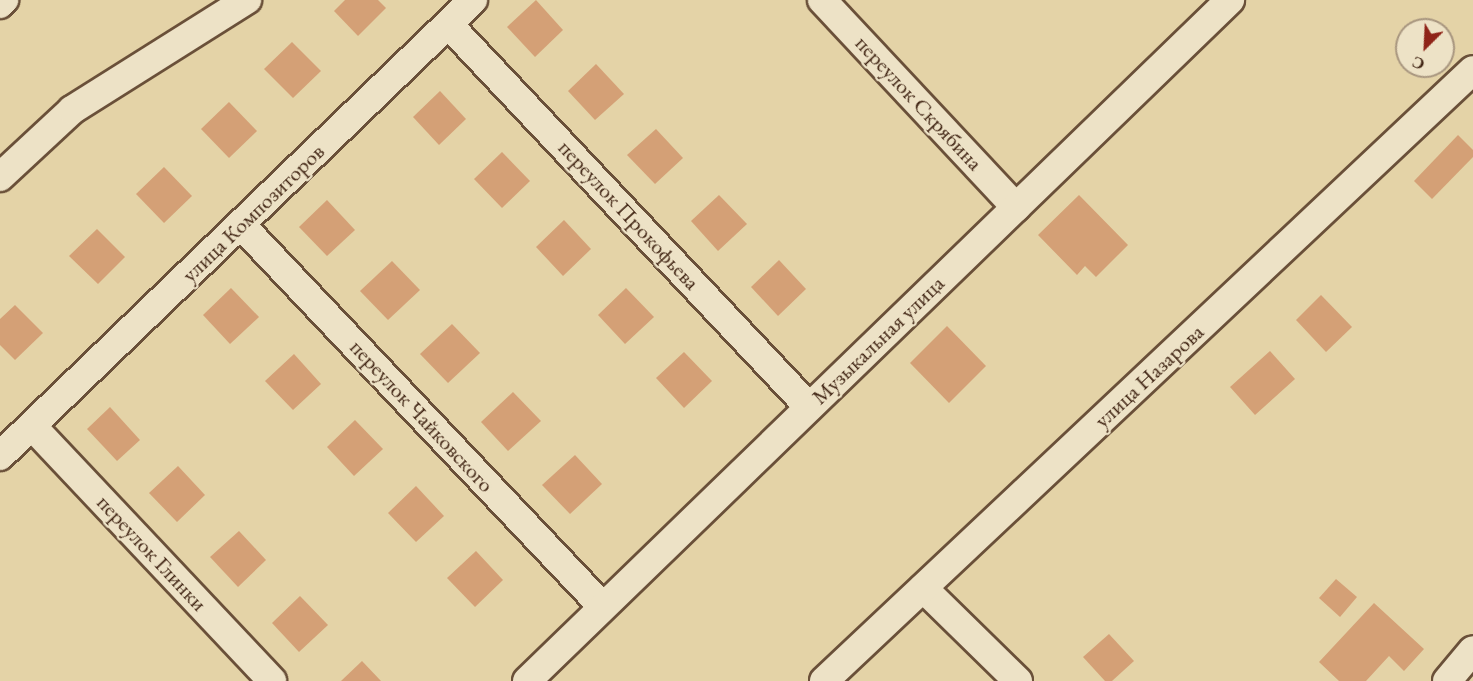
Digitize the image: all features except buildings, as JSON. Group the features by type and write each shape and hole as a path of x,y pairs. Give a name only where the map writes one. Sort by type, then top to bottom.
{"street":[{"path":"0,4 4,0"},
{"path":"0,177 72,110 247,0"},
{"name":"улица Композиторов","path":"0,456 473,0"},
{"name":"переулок Скрябина","path":"822,0 1016,207"},
{"name":"Музыкальная улица","path":"527,681 1224,2"},
{"name":"переулок Прокофьева","path":"448,24 809,407"},
{"name":"улица Назарова","path":"824,681 1473,70"},
{"name":"переулок Чайковского","path":"241,225 603,607"},
{"name":"переулок Глинки","path":"32,426 272,681"},
{"path":"923,588 1018,681"},
{"path":"1447,681 1473,650"}]}
